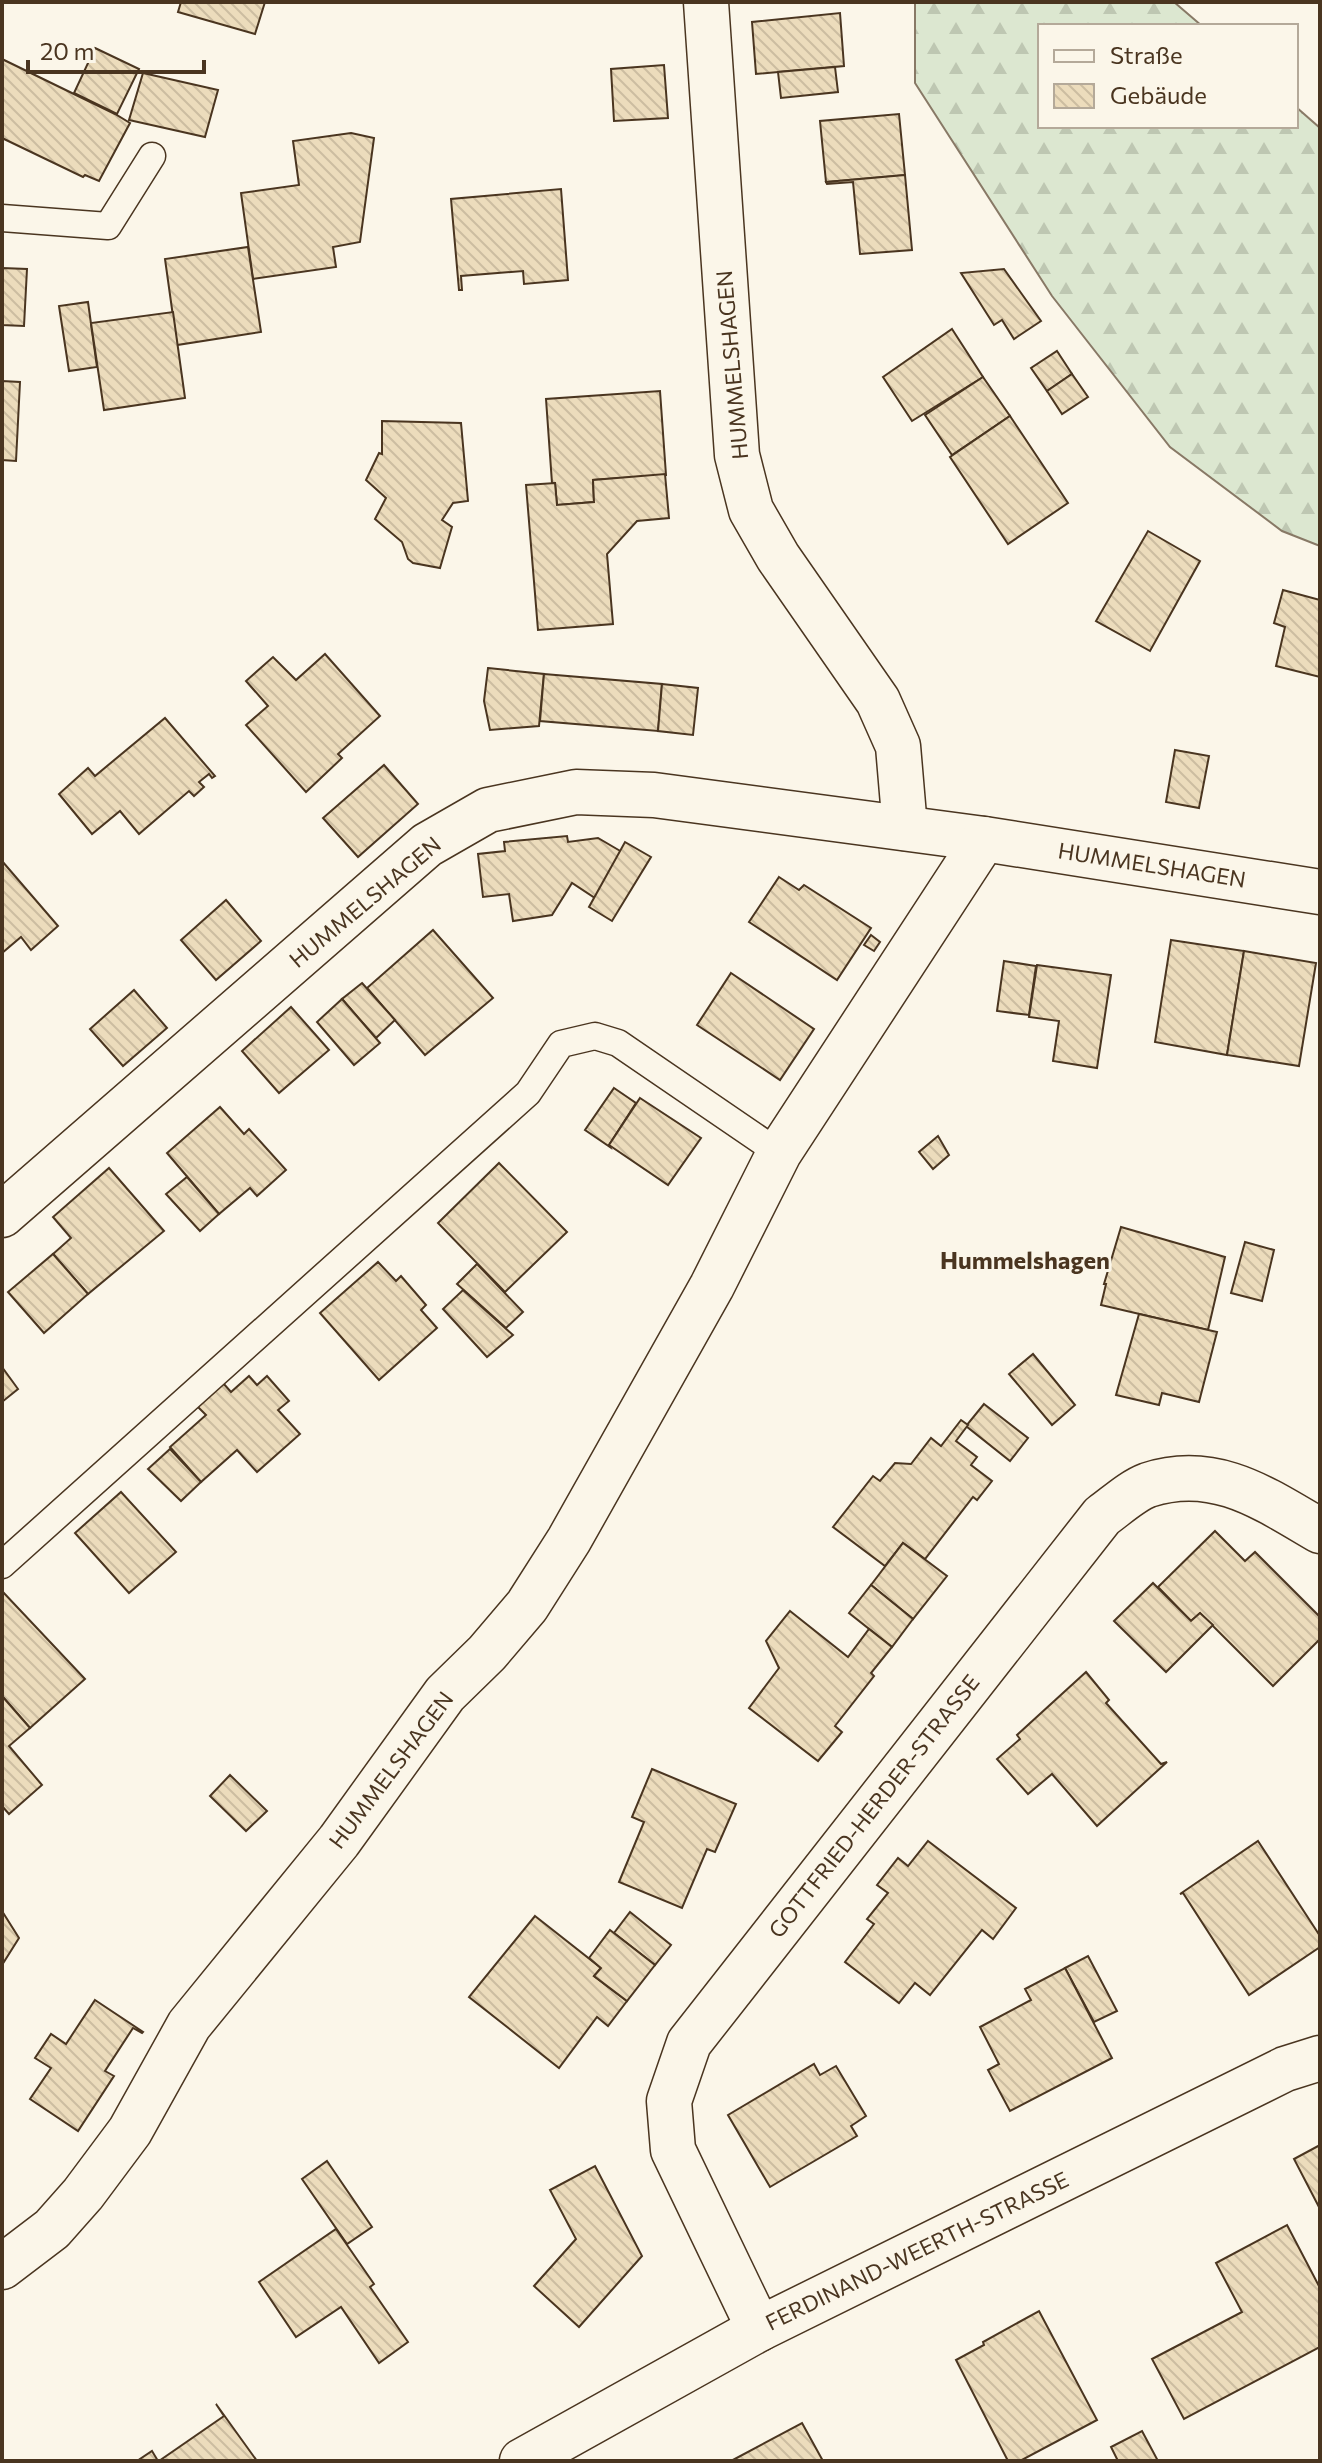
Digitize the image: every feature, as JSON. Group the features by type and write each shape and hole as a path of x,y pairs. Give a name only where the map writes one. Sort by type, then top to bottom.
{"street":[{"name":"HUMMELSHAGEN","path":"706,2 737,455 751,510 764,533 883,712 898,746 905,828"},
{"name":"HUMMELSHAGEN","path":"2,1215 427,845 488,810 576,792 638,794 984,839 1320,892"},
{"name":"HUMMELSHAGEN","path":"2,2267 52,2229 83,2194 130,2131 189,2025 339,1841 445,1694 487,1653 527,1606 569,1540 705,1299 779,1153 984,839"},
{"name":"GOTTFRIED-HERDER-STRASSE","path":"759,2329 673,2150 669,2101 689,2043 1102,1516 1146,1485 1196,1477 1250,1490 1320,1531"},
{"name":"FERDINAND-WEERTH-STRASSE","path":"522,2461 759,2329 1285,2069 1320,2058"}],"lane":[{"path":"2,218 108,226 152,156"},
{"path":"2,1565 528,1093 561,1044 595,1036 618,1043 779,1153"}],"green space":[{"path":"915,2 1174,2 1200,24 1038,24 1038,128 1298,128 1298,109 1320,128 1320,546 1282,531 1170,447 1052,296 915,83"}],"building":[{"path":"181,2 265,2 255,34 178,12"},
{"path":"840,13 844,66 756,74 752,22"},
{"path":"95,48 139,69 117,114 74,93"},
{"path":"2,59 130,123 99,181 85,175 83,177 2,138"},
{"path":"664,65 668,118 614,121 611,69"},
{"path":"835,67 838,92 781,98 778,72"},
{"path":"143,73 218,90 205,137 129,120"},
{"path":"899,114 905,175 826,182 820,121"},
{"path":"351,133 374,138 360,242 333,247 336,267 253,279 241,193 299,185 293,141"},
{"path":"905,175 912,250 860,254 853,182 826,182"},
{"path":"561,189 568,280 524,284 523,271 461,276 462,290 459,290 451,199"},
{"path":"248,247 261,332 177,345 165,259"},
{"path":"2,268 27,269 24,326 2,325"},
{"path":"1004,269 1041,321 1014,339 1002,320 994,325 961,273"},
{"path":"88,302 97,367 69,371 59,306"},
{"path":"173,312 185,398 104,410 91,323"},
{"path":"952,329 983,377 912,421 883,377"},
{"path":"1057,351 1072,374 1047,391 1031,368"},
{"path":"1072,374 1088,397 1062,414 1047,391"},
{"path":"983,377 1010,416 952,455 925,415"},
{"path":"2,381 20,382 16,461 2,460"},
{"path":"660,391 666,475 593,480 594,502 557,505 555,483 552,483 546,399"},
{"path":"1010,416 1068,503 1008,544 950,457"},
{"path":"382,421 461,423 468,501 453,503 442,520 452,527 440,568 413,563 408,559 402,542 375,519 386,498 366,480 379,453 382,454"},
{"path":"665,474 669,518 637,521 607,554 613,624 538,630 526,485 555,483 557,505 594,502 593,480"},
{"path":"1148,531 1200,561 1150,651 1096,621"},
{"path":"1283,590 1320,600 1320,677 1276,666 1285,627 1274,623"},
{"path":"325,654 380,716 338,754 342,758 306,792 246,725 268,706 246,681 273,657 296,680"},
{"path":"488,668 544,674 539,726 490,730 484,701"},
{"path":"544,674 662,684 658,731 540,721"},
{"path":"662,684 698,688 693,735 658,731"},
{"path":"165,718 215,776 212,778 209,774 199,782 204,787 194,796 189,791 139,834 120,811 92,834 59,794 88,768 95,776"},
{"path":"1175,750 1209,756 1199,808 1166,802"},
{"path":"384,765 418,804 358,857 323,818"},
{"path":"567,836 568,842 598,838 622,852 595,898 572,883 552,915 513,921 509,894 483,897 478,854 505,851 504,842"},
{"path":"625,842 651,857 612,921 589,907"},
{"path":"2,861 58,926 31,950 21,937 2,953"},
{"path":"779,877 799,890 804,885 871,928 837,980 749,922"},
{"path":"226,900 261,941 216,980 181,940"},
{"path":"433,930 493,998 425,1055 367,988"},
{"path":"871,935 880,942 874,951 864,945"},
{"path":"1171,940 1244,951 1227,1055 1155,1042"},
{"path":"1244,951 1316,963 1299,1066 1227,1055"},
{"path":"1004,961 1036,966 1029,1015 997,1011"},
{"path":"1037,965 1111,975 1097,1068 1053,1061 1059,1021 1029,1017"},
{"path":"731,973 814,1029 780,1080 697,1025"},
{"path":"362,983 395,1020 376,1038 342,999"},
{"path":"134,990 167,1028 123,1066 90,1029"},
{"path":"342,999 380,1043 354,1065 317,1022"},
{"path":"291,1007 329,1050 279,1093 242,1051"},
{"path":"614,1088 636,1103 610,1147 585,1130"},
{"path":"640,1098 701,1138 668,1185 609,1145"},
{"path":"220,1107 244,1134 249,1129 286,1170 257,1196 250,1188 219,1214 167,1153"},
{"path":"938,1136 949,1155 933,1169 919,1152"},
{"path":"499,1163 567,1232 505,1292 438,1223"},
{"path":"109,1168 164,1231 88,1294 53,1254 71,1238 53,1217"},
{"path":"187,1177 219,1214 200,1231 166,1194"},
{"path":"1121,1227 1225,1257 1208,1330 1101,1305"},
{"path":"1245,1242 1274,1250 1262,1301 1231,1293"},
{"path":"53,1254 88,1294 44,1333 8,1292"},
{"path":"378,1262 396,1281 401,1276 426,1305 421,1310 437,1328 379,1380 320,1313"},
{"path":"477,1264 523,1312 506,1328 457,1284"},
{"path":"463,1290 513,1335 487,1357 443,1309"},
{"path":"1139,1314 1217,1332 1199,1402 1162,1393 1159,1405 1116,1395"},
{"path":"1033,1354 1075,1405 1052,1425 1009,1374"},
{"path":"2,1367 18,1389 2,1402"},
{"path":"249,1376 257,1385 267,1376 289,1401 278,1410 300,1434 257,1472 237,1450 201,1482 170,1447 206,1415 197,1406 223,1383 231,1392"},
{"path":"984,1404 1028,1438 1010,1461 966,1426"},
{"path":"961,1420 968,1425 956,1441 977,1457 971,1465 992,1481 977,1500 973,1497 925,1559 903,1543 885,1566 833,1527 873,1476 880,1481 895,1463 911,1464 931,1438 941,1446"},
{"path":"170,1449 201,1482 181,1501 148,1469"},
{"path":"121,1492 176,1552 129,1593 75,1533"},
{"path":"1215,1531 1245,1561 1255,1552 1320,1617 1320,1639 1273,1686 1200,1613 1191,1621 1158,1587"},
{"path":"903,1543 947,1576 913,1619 871,1585"},
{"path":"1153,1583 1191,1621 1200,1613 1213,1625 1166,1672 1114,1621"},
{"path":"871,1585 913,1619 892,1647 849,1613"},
{"path":"2,1591 85,1679 30,1728 2,1696"},
{"path":"790,1611 848,1657 869,1629 892,1647 835,1726 842,1732 818,1761 749,1708 779,1668 766,1641"},
{"path":"1086,1672 1109,1700 1106,1703 1161,1764 1167,1762 1097,1826 1052,1774 1028,1794 997,1759 1020,1739 1017,1735"},
{"path":"2,1696 30,1728 9,1746 42,1785 9,1814 2,1806"},
{"path":"652,1769 736,1804 715,1852 707,1849 682,1908 619,1882 644,1822 632,1817"},
{"path":"230,1775 267,1811 246,1831 210,1796"},
{"path":"928,1841 1016,1908 993,1939 982,1930 930,1995 915,1983 899,2003 845,1962 874,1924 867,1919 888,1893 877,1885 898,1858 908,1866"},
{"path":"1258,1841 1320,1936 1320,1947 1249,1995 1183,1893 1180,1894"},
{"path":"2,1911 19,1938 2,1965"},
{"path":"630,1912 671,1945 655,1965 614,1933"},
{"path":"535,1916 601,1968 594,1976 627,2001 608,2026 597,2017 559,2068 469,1997"},
{"path":"610,1930 655,1965 627,2001 594,1976 601,1968 589,1958"},
{"path":"1088,1956 1117,2011 1094,2022 1065,1968"},
{"path":"1065,1968 1112,2058 1010,2111 988,2070 999,2064 980,2027 1031,2000 1025,1989"},
{"path":"95,2000 143,2032 133,2028 105,2071 114,2076 78,2131 30,2099 51,2068 35,2058 51,2034 66,2044"},
{"path":"814,2064 820,2075 836,2066 866,2116 851,2126 857,2136 770,2187 728,2115"},
{"path":"1320,2145 1320,2209 1294,2159"},
{"path":"327,2161 372,2227 347,2244 302,2179"},
{"path":"595,2166 642,2256 579,2327 534,2286 576,2239 550,2190"},
{"path":"1287,2225 1320,2288 1320,2347 1184,2419 1152,2359 1242,2312 1216,2263"},
{"path":"336,2229 374,2284 370,2287 408,2342 379,2363 341,2307 296,2337 259,2282"},
{"path":"1039,2311 1097,2420 1020,2461 1008,2461 956,2360"},
{"path":"216,2404 257,2461 159,2461 224,2416"},
{"path":"802,2423 823,2461 731,2461"},
{"path":"1142,2431 1158,2461 1118,2461 1111,2447"},
{"path":"152,2451 158,2461 137,2461"}],"district":[{"name":"Hummelshagen","path":"1025,1261"}]}
